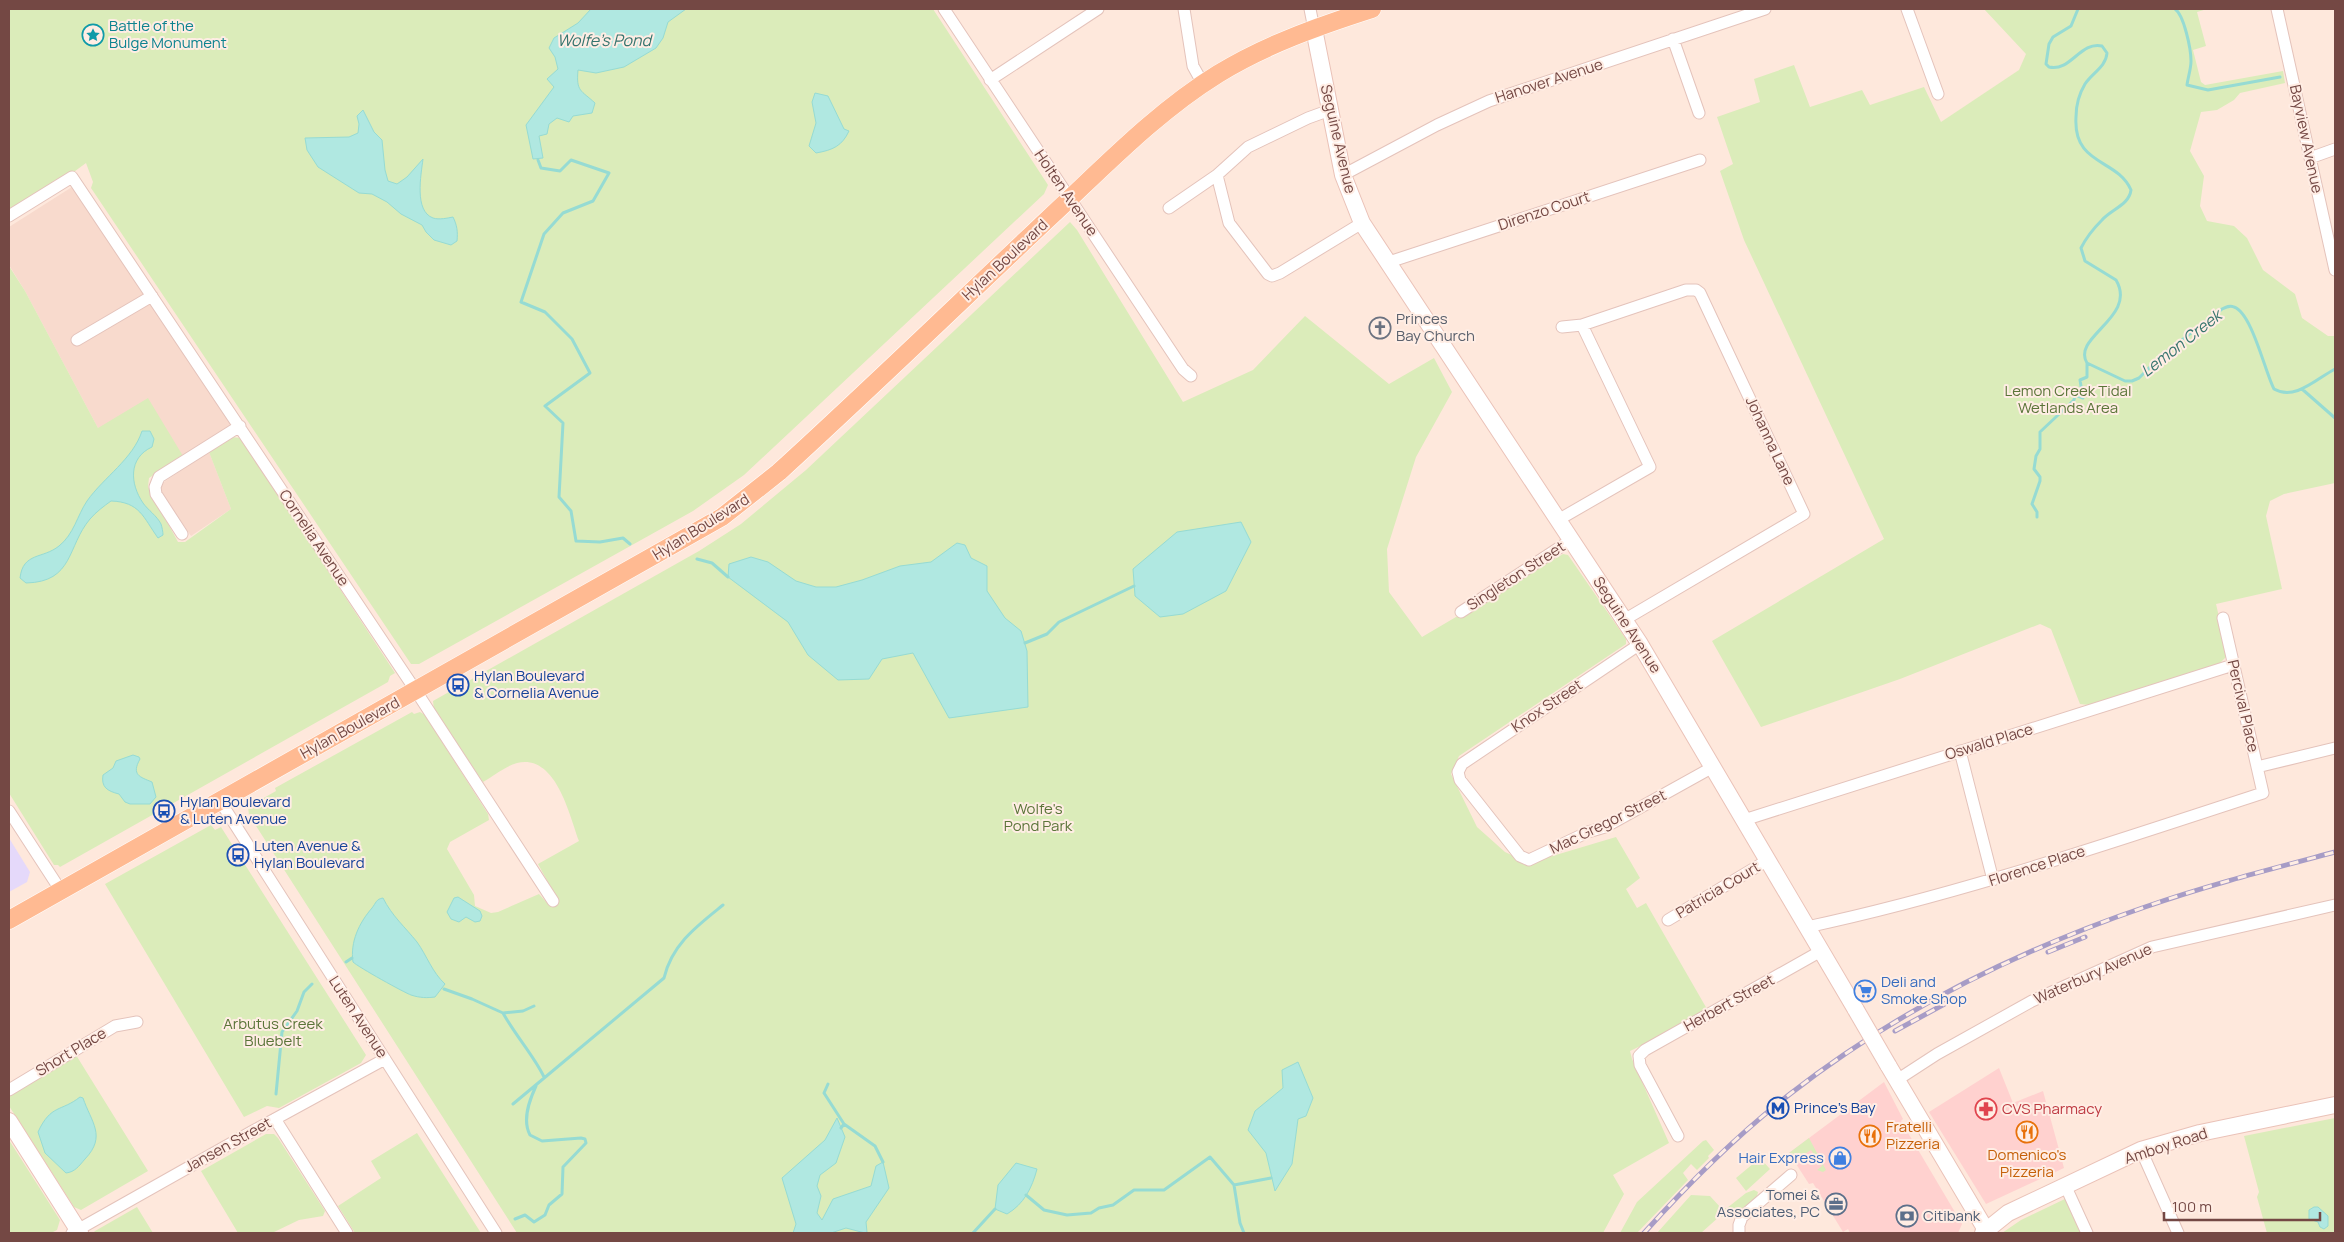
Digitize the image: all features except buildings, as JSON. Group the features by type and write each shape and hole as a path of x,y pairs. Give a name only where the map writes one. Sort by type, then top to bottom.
{"main road":[{"name":"Hylan Boulevard","path":"9,920 686,539 739,505 789,463 1158,119 1203,84 1265,49 1314,29 1372,9"}],"street":[{"name":"Holten Avenue","path":"944,9 1183,369 1191,376"},
{"path":"990,80 1098,9"},
{"path":"1184,9 1193,66 1203,84"},
{"name":"Seguine Avenue","path":"1310,9 1343,175 1362,223 1640,644 1807,926 1984,1231"},
{"name":"Hanover Avenue","path":"1343,175 1402,142 1489,101 1765,9"},
{"path":"1907,9 1938,94"},
{"name":"Bayview Avenue","path":"2277,9 2335,270"},
{"path":"1673,39 1699,113"},
{"path":"1169,208 1217,175 1248,147 1308,118 1330,110"},
{"path":"2310,158 2335,149"},
{"name":"Direnzo Court","path":"1389,262 1700,160"},
{"path":"1217,175 1230,222 1264,272 1272,276 1362,223"},
{"name":"Cornelia Avenue","path":"9,216 72,177 240,426 553,901"},
{"name":"Johanna Lane","path":"1562,327 1582,326 1686,290 1696,290 1700,293 1804,514 1624,620"},
{"path":"77,340 152,296"},
{"path":"1558,520 1650,467 1582,326"},
{"path":"182,534 156,494 156,482 159,477 240,426"},
{"name":"Singleton Street","path":"1460,612 1571,540"},
{"name":"Percival Place","path":"2223,618 2263,793"},
{"name":"Knox Street","path":"1529,860 1520,856 1460,780 1458,772 1462,764 1640,644"},
{"name":"Oswald Place","path":"1744,820 2233,665"},
{"path":"2257,767 2335,748"},
{"path":"1960,751 1993,880"},
{"name":"Mac Gregor Street","path":"1529,860 1588,832 1605,827 1713,767"},
{"name":"Florence Place","path":"1807,926 1916,902 1993,880 2263,793"},
{"name":"Luten Avenue","path":"220,801 496,1233"},
{"path":"9,811 61,891"},
{"name":"Patricia Court","path":"1668,920 1768,860"},
{"name":"Waterbury Avenue","path":"1897,1080 1937,1054 2032,1001 2152,946 2335,905"},
{"name":"Herbert Street","path":"1678,1136 1640,1065 1639,1056 1645,1050 1821,951"},
{"name":"Short Place","path":"9,1090 115,1026 137,1022"},
{"name":"Jansen Street","path":"77,1232 275,1119 385,1060"},
{"name":"Amboy Road","path":"1984,1231 2008,1213 2141,1150 2200,1133 2335,1105"},
{"path":"275,1119 347,1233"},
{"path":"9,1121 77,1232"},
{"path":"2141,1150 2178,1233"},
{"path":"1739,1229 1742,1217 1791,1175"},
{"path":"2065,1185 2086,1233"}],"shaded area":[{"path":"72,187 232,425 183,456 98,428 25,291 9,265 9,227"},
{"path":"209,452 231,509 191,536 161,488 164,482"},
{"path":"9,838 30,872 27,882 9,892"},
{"path":"1999,1068 2013,1103 2043,1091 2064,1168 1986,1204 1929,1112"},
{"path":"1884,1082 1903,1119 1901,1121 1962,1224 1958,1233 1850,1233 1848,1229 1843,1232 1813,1183 1809,1184 1789,1153"}],"green space":[{"path":"9,9 933,9 1048,185 1044,194 744,475 693,511 419,664 411,664 91,188 93,182 86,163 67,177 9,209"},
{"name":"Lemon Creek Tidal Wetlands Area","path":"1984,9 2207,9 2197,12 2206,46 2193,50 2201,82 2205,85 2283,71 2285,83 2240,93 2234,100 2217,110 2201,112 2190,151 2204,176 2200,206 2207,221 2234,226 2247,238 2263,270 2295,294 2302,318 2328,336 2335,336 2335,483 2284,494 2270,501 2266,516 2282,589 2216,604 2227,651 2227,656 2219,664 2089,705 2080,704 2051,629 2040,624 1900,679 1761,727 1712,641 1884,539 1744,240 1720,171 1733,164 1717,117 1760,102 1754,79 1794,65 1810,107 1862,90 1870,105 1924,87 1941,122 2019,70 2026,54"},
{"name":"Wolfe's Pond Park","path":"1070,222 1077,230 1183,402 1253,370 1305,316 1389,384 1434,358 1452,392 1416,457 1387,549 1389,592 1422,637 1563,554 1568,555 1626,639 1626,644 1459,756 1451,774 1477,827 1505,852 1529,863 1616,837 1640,878 1626,889 1637,908 1646,903 1707,1009 1663,1035 1630,1051 1669,1143 1613,1175 1624,1194 1603,1233 517,1233 249,815 248,807 276,791 275,788 412,712 414,714 420,712 425,715 488,814 489,820 450,842 447,849 474,895 475,906 491,913 498,912 539,894 549,905 556,897 538,864 579,841 559,788 542,768 530,763 513,764 483,782 434,710 433,701 699,551 741,524 806,470"},
{"path":"9,266 25,291 98,428 148,398 183,456 149,478 148,487 178,542 185,542 231,509 209,452 231,437 241,438 395,673 390,676 388,682 60,867 54,865 9,793"},
{"name":"Arbutus Creek Bluebelt","path":"211,825 215,830 221,827 366,1055 361,1063 279,1108 267,1106 244,1117 105,884"},
{"path":"76,1055 148,1171 81,1210 74,1207 9,1106 9,1094"},
{"path":"2335,1118 2335,1233 2267,1233 2257,1197 2259,1192 2244,1136"},
{"path":"417,1133 481,1233 355,1233 338,1206 381,1178 371,1161"},
{"path":"266,1134 274,1134 278,1138 325,1211 323,1216 299,1220 272,1233 238,1233 201,1171"},
{"path":"1809,1138 1826,1170 1823,1172 1817,1170 1822,1166 1811,1150 1794,1161 1789,1153"},
{"path":"9,1140 60,1220 57,1230 51,1233 9,1233"},
{"path":"1706,1140 1714,1150 1708,1156 1709,1158 1697,1170 1691,1164 1683,1173 1688,1180 1637,1233 1620,1233 1637,1202"},
{"path":"1760,1158 1770,1169 1746,1191 1736,1178"},
{"path":"1754,1190 1758,1192 1757,1196 1739,1213 1729,1219 1720,1216 1701,1233 1657,1233 1691,1195 1710,1196 1721,1208 1727,1208 1746,1193"},
{"path":"2067,1198 2082,1233 2002,1233 2021,1220"},
{"path":"137,1207 153,1233 93,1233 95,1231"}],"water":[{"name":"Wolfe's Pond","path":"591,9 686,9 668,22 663,38 656,48 624,67 596,73 578,70 580,90 595,103 592,113 573,116 569,122 557,118 549,124 547,134 539,136 543,158 533,159 526,125 554,87 547,79 558,69 555,57 549,48 554,38 578,23"},
{"path":"815,93 828,96 844,129 849,131 840,144 816,153 809,146 816,123 812,102"},
{"path":"363,110 374,132 382,140 388,181 397,184 407,177 423,159 420,192 423,208 433,218 453,217 457,229 457,241 451,245 434,240 422,225 401,214 387,202 372,194 359,193 318,167 307,150 305,138 349,137 358,133 359,124 357,116"},
{"path":"142,431 150,431 154,439 152,447 144,452 135,465 134,480 143,503 161,524 163,535 158,538 144,517 135,508 128,504 111,501 90,519 61,569 53,576 42,581 26,583 20,578 25,564 35,557 53,550 64,541 87,501 125,459 138,441"},
{"path":"1241,522 1251,542 1226,591 1183,614 1160,617 1135,596 1133,569 1177,532"},
{"path":"957,543 965,545 971,558 987,566 987,591 1005,618 1021,631 1027,651 1028,707 949,718 913,653 882,659 869,679 838,680 808,655 788,622 728,577 729,564 751,557 768,562 796,581 816,587 836,587 900,566 931,562"},
{"path":"133,755 140,759 136,769 138,775 152,782 156,797 150,804 130,804 125,802 119,794 106,788 103,783 103,775 113,768 116,761"},
{"path":"458,897 480,911 482,916 480,921 475,922 466,917 459,922 451,919 447,912 454,898"},
{"path":"383,898 395,916 417,942 433,969 445,984 435,997 423,998 411,995 353,962 354,940 359,926 376,902"},
{"path":"1298,1062 1313,1098 1306,1116 1298,1119 1292,1164 1275,1191 1266,1153 1248,1130 1255,1111 1283,1088 1282,1070"},
{"path":"80,1097 83,1098 93,1122 96,1136 95,1143 92,1151 79,1166 66,1173 45,1153 38,1132 47,1117"},
{"path":"837,1118 845,1137 836,1163 820,1175 817,1186 821,1196 817,1213 822,1220 833,1199 871,1186 876,1166 883,1162 889,1188 866,1222 867,1232 865,1233 846,1228 831,1233 793,1233 796,1224 782,1178 825,1140"},
{"path":"1016,1163 1037,1169 1033,1183 1023,1200 1007,1214 995,1209 998,1185"},
{"path":"2318,1207 2328,1216 2328,1226 2324,1229 2320,1227 2318,1222 2309,1219 2309,1210"}],"waterway":[{"name":"Lemon Creek","path":"2078,9 2071,26 2053,37 2049,44 2046,64 2049,67 2063,65 2081,52 2094,46 2102,46 2107,53 2104,62 2085,84 2080,96 2076,113 2077,133 2081,145 2088,153 2116,172 2131,190 2127,199 2099,223 2081,248 2085,261 2116,280 2120,293 2118,305 2112,316 2088,344 2085,353 2087,363 2125,381 2132,381 2139,378 2160,357 2222,309 2231,306 2241,312 2247,320 2274,389 2282,392 2298,391 2335,369"},
{"path":"2175,9 2184,25 2190,49 2191,64 2187,85 2208,90 2280,77"},
{"path":"538,160 541,168 560,171 571,160 609,173 593,201 563,213 544,234 521,302 545,312 572,339 590,373 545,406 563,423 559,497 571,511 576,541 600,542 623,538 630,544"},
{"path":"2037,517 2037,512 2032,504 2040,481 2040,477 2034,469 2036,456 2040,449 2040,432 2074,400 2075,395 2083,398 2080,380 2087,377 2087,363"},
{"path":"2302,389 2335,418"},
{"path":"697,559 712,563 728,577"},
{"path":"1025,643 1047,634 1059,622 1134,586"},
{"path":"513,1104 664,978 679,945 695,928 723,905"},
{"path":"346,962 352,958"},
{"path":"276,1094 282,1032 297,1011 304,992 312,984"},
{"path":"444,989 503,1013 523,1011 534,1006"},
{"path":"503,1013 544,1077"},
{"path":"828,1084 824,1093 844,1124"},
{"path":"515,1219 525,1215 534,1222 545,1215 549,1205 562,1194 563,1167 586,1143 585,1139 581,1138 542,1141 530,1135 527,1117 529,1104 536,1086"},
{"path":"841,1128 844,1124 875,1146 883,1162"},
{"path":"1026,1195 1044,1210 1067,1215 1091,1213 1099,1208 1113,1205 1134,1190 1164,1190 1210,1157 1234,1185 1271,1178"},
{"path":"1234,1185 1240,1223 1244,1233"},
{"path":"973,1233 995,1209"}],"railway":[{"path":"1644,1233 1714,1160 1770,1110 1830,1064 1915,1010 2005,963 2098,924 2192,892 2335,852"},
{"path":"2048,952 2085,937"},
{"path":"1895,1031 1950,1001"}],"place":[{"name":"Battle of the Bulge Monument","path":"93,35"},
{"name":"Princes Bay Church","path":"1380,328"},
{"name":"Hylan Boulevard & Cornelia Avenue","path":"458,685"},
{"name":"Hylan Boulevard & Luten Avenue","path":"164,811"},
{"name":"Luten Avenue & Hylan Boulevard","path":"238,855"},
{"name":"Deli and Smoke Shop","path":"1865,991"},
{"name":"Prince’s Bay","path":"1778,1108"},
{"name":"CVS Pharmacy","path":"1986,1109"},
{"name":"Domenico's Pizzeria","path":"2027,1132"},
{"name":"Fratelli Pizzeria","path":"1870,1136"},
{"name":"Hair Express","path":"1840,1158"},
{"name":"Tomei & Associates, PC","path":"1836,1204"},
{"name":"Citibank","path":"1907,1216"}]}
